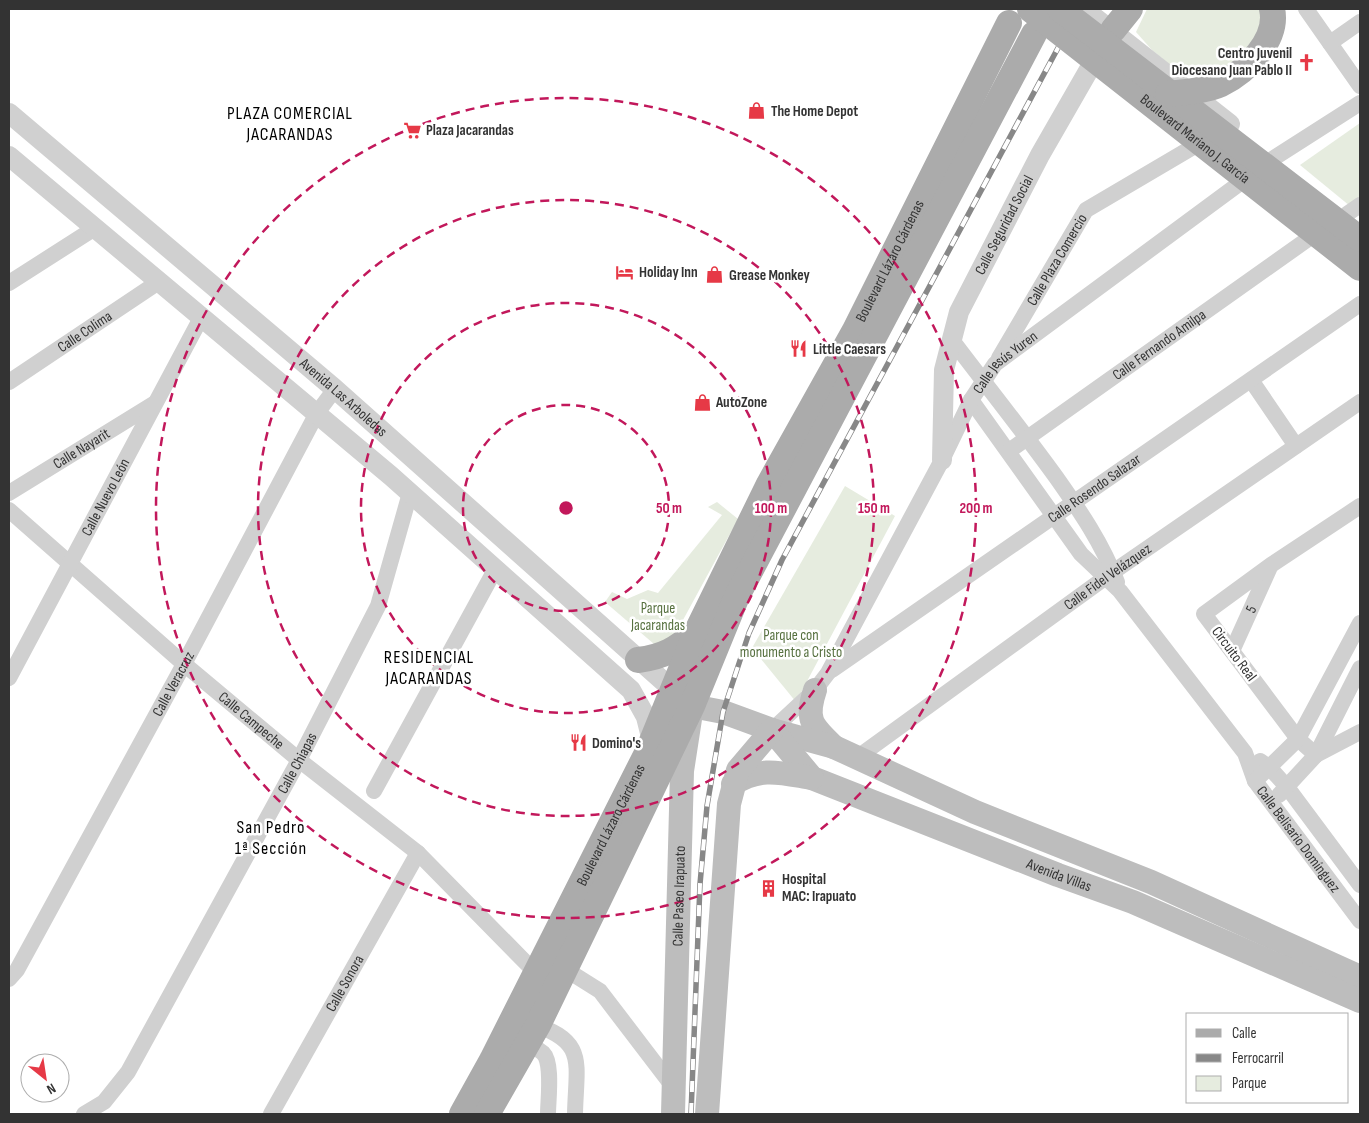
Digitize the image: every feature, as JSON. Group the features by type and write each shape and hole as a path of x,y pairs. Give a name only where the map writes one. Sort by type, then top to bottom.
{"main road":[{"path":"1119,20 1130,9"},
{"path":"1168,94 1196,91 1221,84 1243,69 1264,48 1274,14 1272,9"},
{"name":"Boulevard Lázaro Cárdenas","path":"462,1114 510,1024 650,746 696,633 769,484 855,330 1004,16"},
{"name":"Boulevard Mariano J. García","path":"1044,20 1168,94 1360,239"},
{"name":"Boulevard Mariano J. García","path":"1044,20 1360,268"},
{"name":"Boulevard Lázaro Cárdenas","path":"487,1114 543,1027 565,969 692,706 737,596 814,447 1044,20"},
{"path":"812,407 816,411 818,420 814,447"},
{"path":"638,660 656,658 669,653 696,633"},
{"path":"822,681 810,715 813,727 834,747"},
{"path":"650,746 676,716 692,706 672,690"},
{"name":"Avenida Villas","path":"692,706 723,712 772,730 834,747 975,812 1151,882 1360,977"},
{"name":"Calle Paseo Irapuato","path":"672,1114 682,771 692,706"},
{"path":"708,1114 724,850 733,784 738,770 772,730"},
{"name":"Avenida Villas","path":"772,730 812,778 1137,904 1360,1001"},
{"path":"733,784 745,776 760,772 780,772 812,778"},
{"path":"565,969 558,964 555,950 564,929 568,910"},
{"path":"1332,988 1350,990 1360,985"}],"street":[{"path":"1004,16 1016,29 1044,20 1066,19 1072,9"},
{"path":"1084,9 1119,20 1274,158 1356,214"},
{"path":"1306,9 1360,86"},
{"path":"1044,20 1092,65 1360,281"},
{"name":"Calle Seguridad Social","path":"942,460 944,370 959,312 1040,154 1119,20"},
{"path":"1330,43 1360,22"},
{"name":"Calle Jesús Yuren","path":"772,730 822,681 942,460 976,406 982,380 995,364 1274,158 1360,103"},
{"name":"Avenida Las Arboledas","path":"9,113 335,389 672,690"},
{"name":"Calle Plaza Comercio","path":"995,364 1086,210 1193,147"},
{"name":"Avenida Las Arboledas","path":"11,161 160,281 391,476 631,690 646,717 650,746"},
{"path":"9,283 95,228"},
{"name":"Calle Fernando Amilpa","path":"1009,451 1308,239"},
{"name":"Calle Colima","path":"9,382 160,281"},
{"name":"Calle Rosendo Salazar","path":"822,681 1054,515 1360,304"},
{"name":"Calle Nuevo León","path":"9,678 202,316"},
{"name":"Calle Belisario Domínguez","path":"952,340 1027,437 1098,538 1108,575"},
{"path":"1252,380 1296,446"},
{"name":"Calle Veracruz","path":"9,979 17,970 184,664 317,413 335,389"},
{"path":"976,406 998,399"},
{"name":"Calle Fidel Velázquez","path":"858,757 1108,575 1360,402"},
{"name":"Calle Nayarit","path":"9,493 155,403"},
{"name":"Calle Belisario Domínguez","path":"976,406 1081,554 1108,575 1245,753 1256,781 1360,921"},
{"path":"391,476 408,455"},
{"name":"Calle Chiapas","path":"84,1114 104,1102 128,1072 299,760 378,606 410,493"},
{"name":"Circuito Real","path":"1316,755 1298,739 1204,614 1271,565 1360,506"},
{"name":"Calle Campeche","path":"9,510 70,566 184,664 299,760 418,853 536,973"},
{"name":"5","path":"1232,652 1271,565"},
{"path":"374,791 496,568"},
{"path":"1256,781 1298,739 1360,622"},
{"path":"1272,802 1316,755 1360,668"},
{"path":"1316,755 1360,732"},
{"name":"Calle Belisario Domínguez","path":"1245,753 1269,766 1360,885"},
{"name":"Calle Sonora","path":"271,1114 418,853"},
{"path":"565,969 600,991 674,1088"},
{"path":"510,1024 519,1021 543,1027 573,1048 576,1064 575,1114"},
{"path":"543,1027 538,1049 544,1054 549,1063 548,1114"}],"green space":[{"path":"1147,9 1261,9 1259,33 1230,67 1200,75 1180,73 1152,50 1136,32"},
{"path":"1360,123 1360,199 1350,206 1300,165"},
{"name":"Parque con monumento a Cristo","path":"845,486 895,516 796,702 752,648"},
{"name":"Parque Jacarandas","path":"717,502 738,519 671,642 661,650 605,602 612,592 627,599 648,590 658,593 722,515 708,507"}],"railway":[{"path":"691,1114 700,884 707,806 723,712 749,633 782,560 1079,9"}],"place":[{"name":"Centro Juvenil Diocesano Juan Pablo II","path":"1306,62"},
{"name":"The Home Depot","path":"757,111"},
{"name":"Plaza Jacarandas","path":"412,130"},
{"name":"Holiday Inn","path":"625,272"},
{"name":"Grease Monkey","path":"715,275"},
{"name":"Little Caesars","path":"799,349"},
{"name":"AutoZone","path":"702,402"},
{"name":"Domino's","path":"578,743"},
{"name":"Hospital MAC: Irapuato","path":"768,888"}],"district":[{"name":"PLAZA COMERCIAL JACARANDAS","path":"290,123"},
{"name":"RESIDENCIAL JACARANDAS","path":"429,668"},
{"name":"San Pedro 1ª Sección","path":"271,838"}]}
